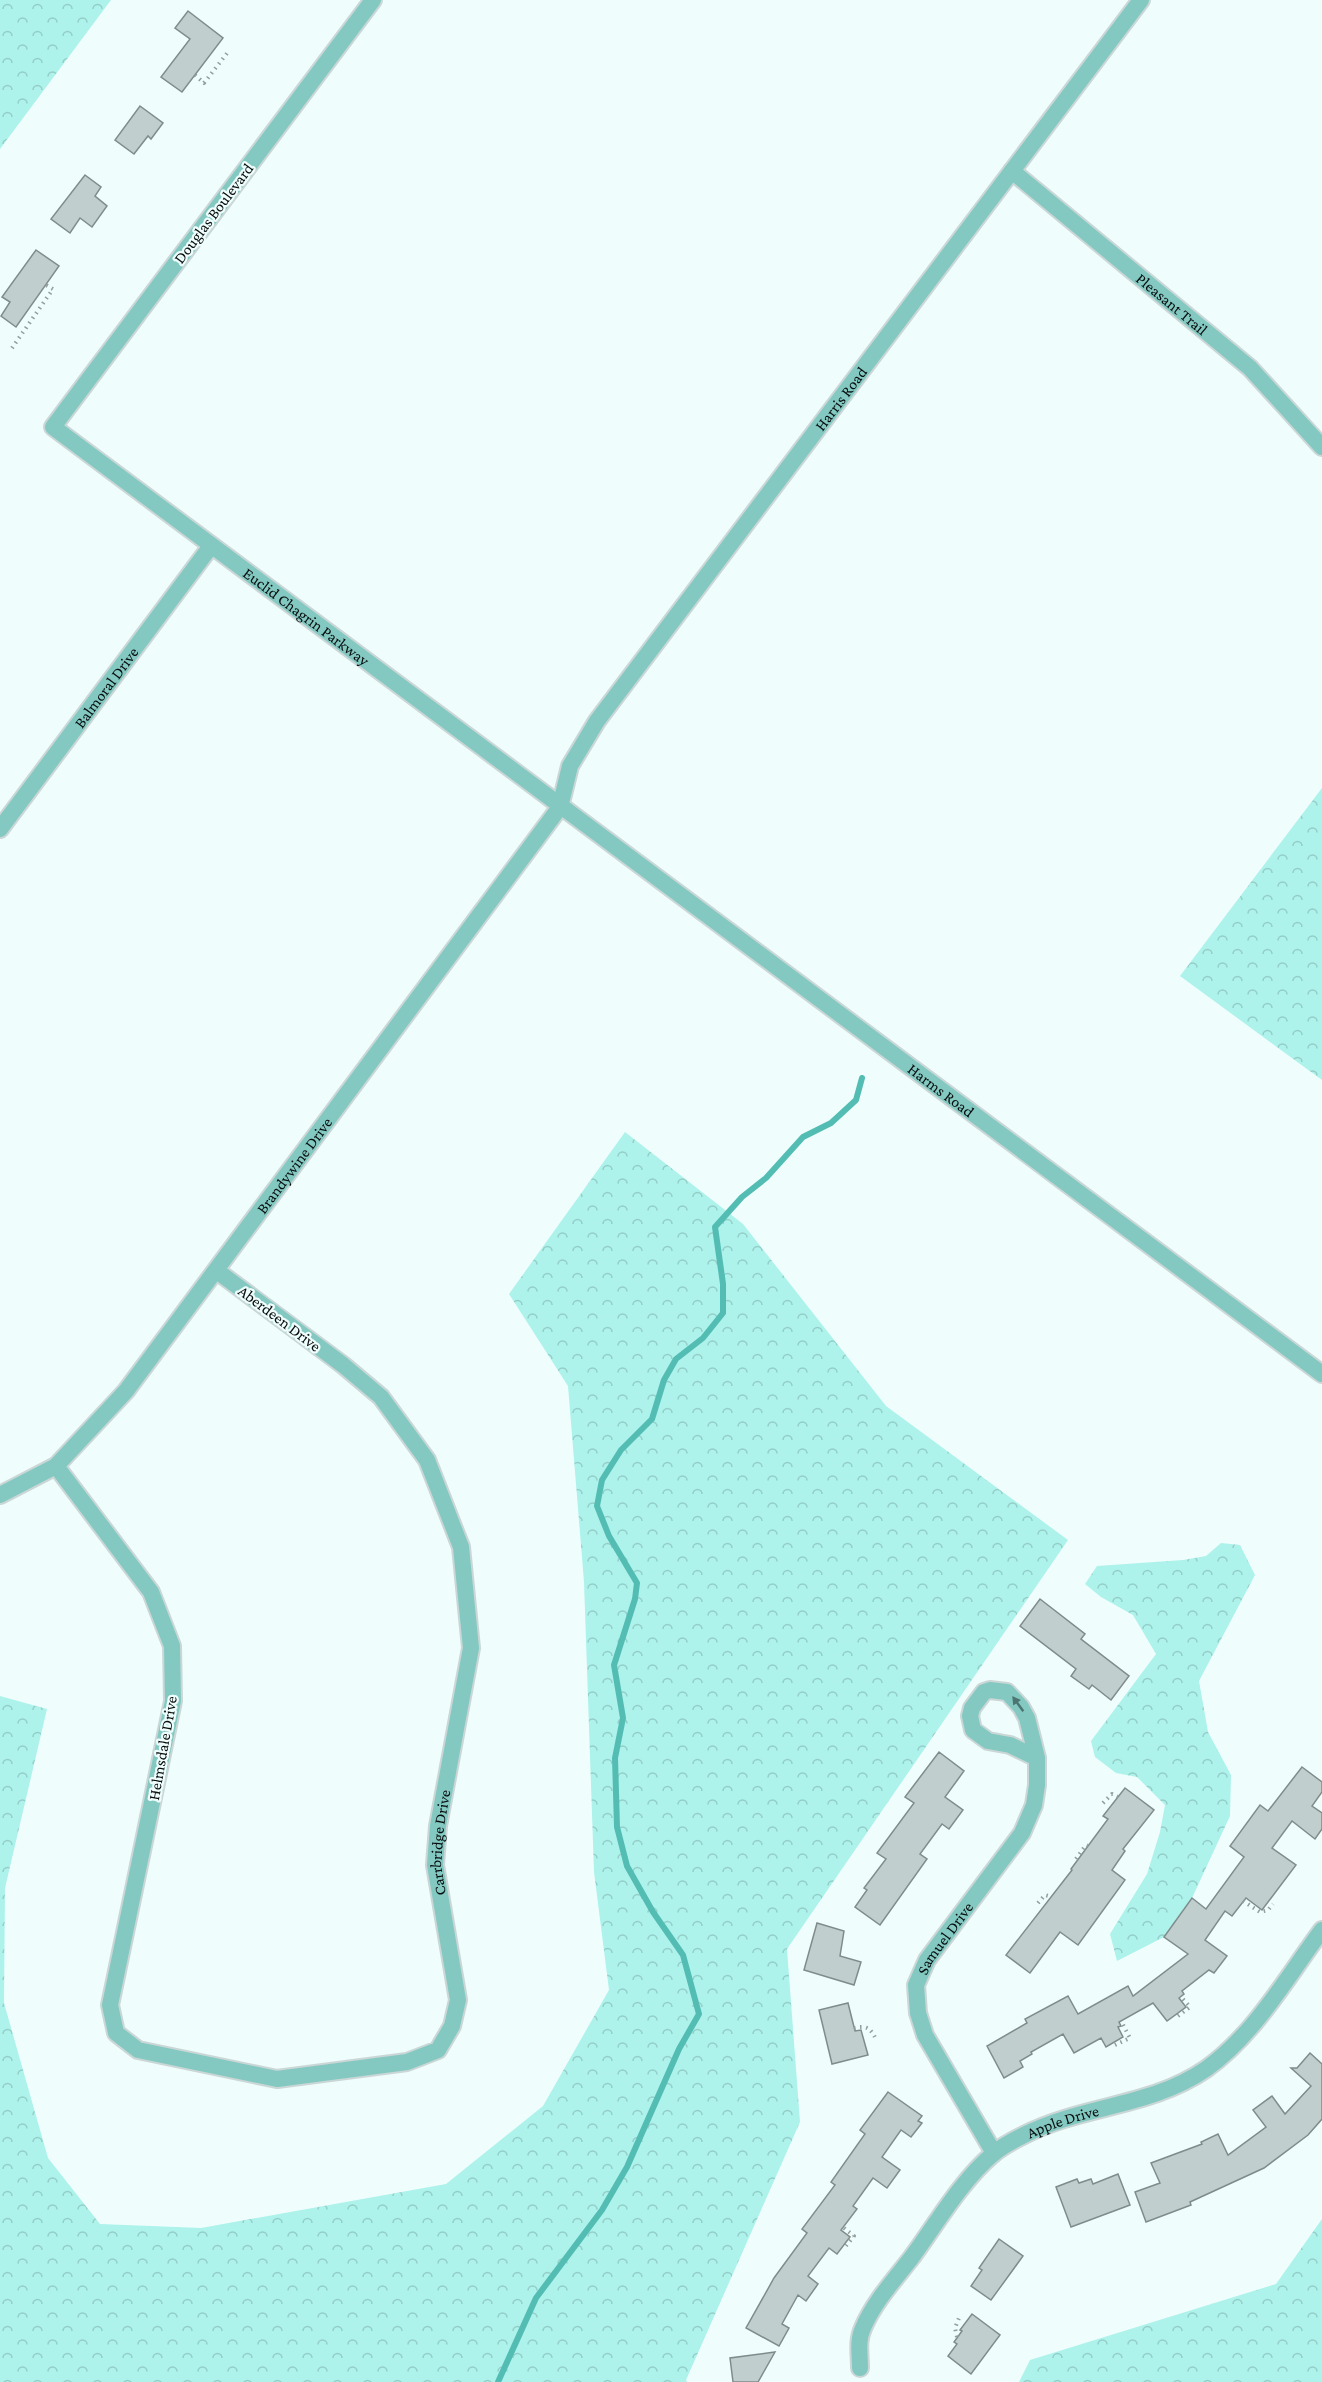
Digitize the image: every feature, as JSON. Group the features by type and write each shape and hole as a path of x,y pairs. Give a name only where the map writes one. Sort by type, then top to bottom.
{"street":[{"name":"Douglas Boulevard","path":"53,427 373,0"},
{"name":"Harris Road","path":"560,807 570,766 597,721 1141,0"},
{"name":"Pleasant Trail","path":"1012,171 1250,368 1322,447"},
{"name":"Euclid Chagrin Parkway","path":"53,427 560,807"},
{"name":"Balmoral Drive","path":"0,829 211,546"},
{"name":"Brandywine Drive","path":"0,1495 56,1466 126,1391 218,1271 560,807"},
{"name":"Harms Road","path":"560,807 1322,1374"},
{"name":"Aberdeen Drive","path":"218,1271 343,1365"},
{"name":"Carrbridge Drive","path":"138,2050 277,2079 407,2061 438,2049 452,2026 458,2000 435,1865 438,1826 471,1648 461,1547 427,1460 381,1397 343,1365"},
{"name":"Helmsdale Drive","path":"56,1466 151,1592 172,1646 173,1701 110,2005 116,2033 138,2050"},
{"name":"Samuel Drive","path":"994,2153 925,2035 918,2013 916,1985 927,1959 1022,1833 1034,1805 1037,1758 1027,1718 1012,1696 1002,1690 984,1692 972,1708 970,1716 973,1730 988,1741 1010,1745 1037,1758"},
{"name":"Apple Drive","path":"860,2368 859,2340 870,2314 966,2183 994,2153 1023,2135 1042,2127 1084,2113 1153,2096 1183,2083 1207,2068 1227,2052 1252,2025 1322,1930"}],"path":[{"path":"195,75 204,83 228,52"},
{"path":"12,348 53,289 46,285"},
{"path":"1103,1803 1112,1794 1118,1797"},
{"path":"1076,1859 1086,1845 1088,1846"},
{"path":"1038,1903 1045,1895 1052,1896"},
{"path":"1243,1901 1260,1912 1265,1912 1273,1904"},
{"path":"1178,2016 1190,2007 1181,1997"},
{"path":"1115,2045 1130,2038 1121,2021"},
{"path":"854,2028 866,2026 870,2028 877,2041"},
{"path":"843,2228 854,2236 845,2247"},
{"path":"957,2337 955,2328 959,2318"}],"green space":[{"path":"0,0 111,0 0,149"},
{"path":"1322,788 1322,1080 1180,976"},
{"path":"625,1132 743,1224 886,1406 1068,1540 787,1949 800,2122 687,2382 0,2382 0,1696 47,1709 5,1888 4,2003 48,2158 100,2224 201,2228 446,2184 543,2106 609,1990 594,1872 584,1582 568,1386 509,1294"},
{"path":"1221,1543 1240,1545 1255,1575 1199,1681 1208,1732 1231,1775 1230,1816 1192,1898 1164,1937 1117,1961 1110,1934 1147,1874 1160,1832 1165,1805 1137,1777 1116,1773 1095,1757 1091,1741 1156,1654 1133,1615 1101,1597 1085,1584 1097,1566 1183,1560 1206,1556"},
{"path":"1322,2219 1322,2382 1019,2382 1030,2360 1276,2284"}],"building":[{"path":"188,11 223,38 182,92 161,77 190,39 175,28"},
{"path":"140,106 163,123 151,139 148,136 134,154 115,140"},
{"path":"85,175 101,187 95,196 107,206 92,227 80,218 70,233 51,219"},
{"path":"36,250 59,266 16,327 1,316 10,302 2,297"},
{"path":"1040,1599 1085,1634 1081,1639 1129,1676 1111,1700 1092,1685 1089,1689 1071,1676 1076,1669 1020,1626"},
{"path":"939,1752 964,1771 945,1797 963,1810 949,1829 942,1824 920,1854 927,1859 880,1925 855,1907 867,1890 864,1888 886,1859 877,1853 914,1803 905,1797"},
{"path":"1302,1767 1322,1782 1322,1792 1312,1806 1322,1813 1322,1829 1315,1839 1292,1821 1272,1848 1296,1865 1262,1910 1246,1898 1232,1916 1225,1911 1205,1940 1227,1956 1214,1973 1209,1970 1182,1991 1184,1994 1179,1998 1186,2007 1167,2021 1153,2003 1119,2022 1121,2026 1118,2027 1123,2037 1106,2047 1101,2038 1074,2053 1063,2034 1031,2052 1032,2054 1020,2061 1023,2067 1004,2078 987,2046 1027,2023 1025,2019 1068,1996 1078,2014 1128,1986 1133,1996 1188,1954 1164,1937 1192,1898 1206,1909 1244,1857 1230,1846 1260,1805 1268,1811"},
{"path":"1125,1788 1154,1810 1123,1849 1125,1851 1112,1870 1125,1880 1078,1945 1060,1932 1030,1973 1006,1955 1072,1870 1108,1819 1103,1816"},
{"path":"817,1923 844,1931 840,1956 861,1962 854,1985 804,1970"},
{"path":"848,2003 855,2031 861,2030 868,2055 832,2064 819,2010"},
{"path":"1310,2053 1322,2064 1322,2119 1308,2135 1264,2168 1190,2202 1191,2205 1146,2222 1135,2192 1160,2183 1151,2163 1202,2144 1201,2142 1218,2134 1228,2155 1266,2127 1253,2110 1272,2096 1285,2114 1311,2086 1291,2068 1297,2068"},
{"path":"888,2092 922,2116 918,2121 922,2123 911,2137 901,2130 882,2157 900,2170 887,2188 873,2178 853,2206 857,2209 841,2230 850,2237 837,2254 829,2248 808,2276 818,2284 806,2301 798,2295 782,2324 789,2328 779,2346 746,2328 774,2278 807,2233 802,2229 835,2185 831,2182 865,2134 860,2130"},
{"path":"1118,2174 1130,2205 1071,2227 1056,2187 1077,2179 1079,2183 1091,2179 1093,2184"},
{"path":"999,2239 1023,2256 991,2300 971,2286 982,2270 979,2268"},
{"path":"972,2314 1000,2335 971,2374 948,2356 957,2344 954,2342 962,2331 960,2330"},
{"path":"775,2352 758,2382 733,2382 730,2358"}],"waterway":[{"path":"498,2382 536,2298 602,2210 627,2167 679,2049 699,2014 683,1955 653,1912 627,1866 617,1827 615,1758 623,1718 614,1665 635,1599 637,1583 609,1536 597,1506 602,1480 621,1450 652,1419 664,1380 676,1359 703,1338 723,1313 723,1284 715,1227 742,1197 766,1178 803,1137 831,1123 856,1100 862,1078"}]}
